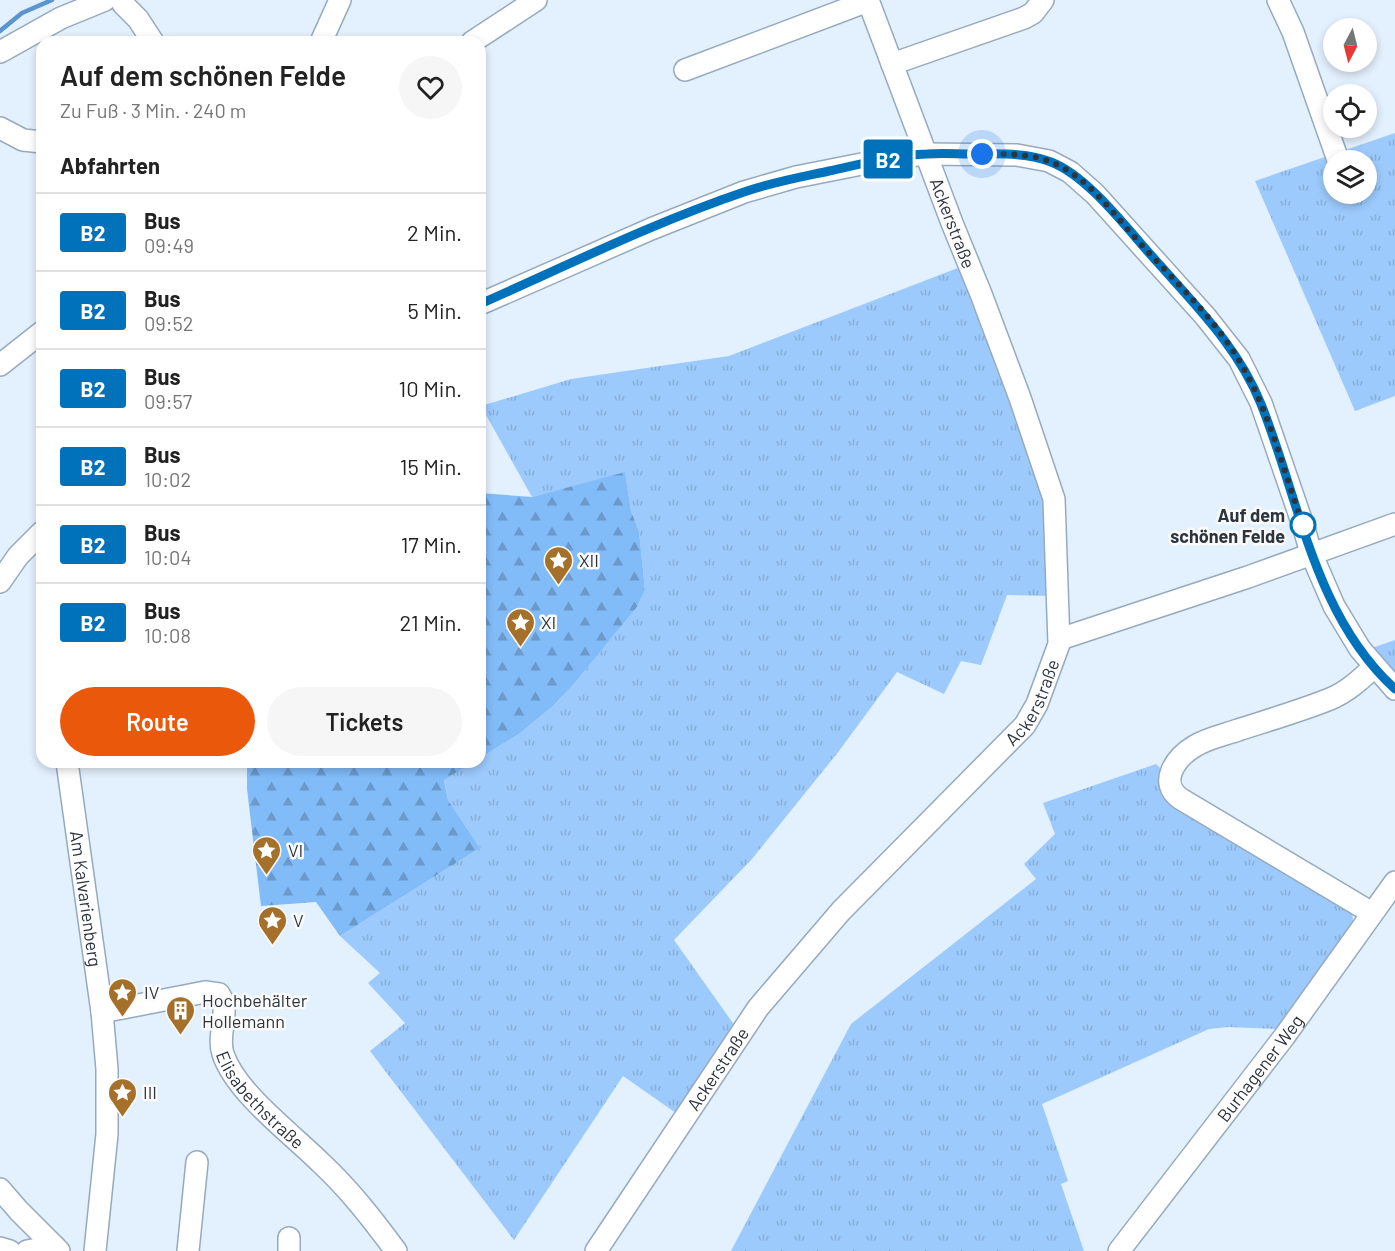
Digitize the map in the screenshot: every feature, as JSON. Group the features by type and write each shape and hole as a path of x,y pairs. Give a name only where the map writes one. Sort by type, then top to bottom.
{"street":[{"path":"324,36 340,0"},
{"path":"481,36 536,0"},
{"name":"Ackerstraße","path":"596,1251 753,1015 775,987 841,911 1028,722 1055,660 1060,639 1054,498 1020,398 868,0 685,70"},
{"path":"892,64 1024,18 1032,13 1043,0"},
{"path":"1278,0 1293,32 1334,150"},
{"path":"0,52 61,18 116,1 138,20 149,36"},
{"path":"0,128 23,140 36,141"},
{"path":"486,301 651,229 744,192 796,177 892,158 926,154 1017,154 1049,161 1081,180 1230,345 1242,365 1269,424 1311,553 1343,623 1374,667 1395,689"},
{"path":"0,365 36,337"},
{"path":"1060,639 1248,577 1395,524"},
{"path":"0,582 18,556 36,538"},
{"path":"1372,913 1181,800 1174,795 1169,785 1172,768 1176,762 1196,745 1331,698 1353,686 1374,667"},
{"name":"Am Kalvarienberg","path":"68,768 102,1012 108,1121 95,1251"},
{"name":"Burhagener Weg","path":"1119,1251 1284,1037 1395,882"},
{"name":"Elisabethstraße","path":"102,1012 205,992 219,994 224,1008 222,1050 232,1073 249,1094 321,1162 361,1204 396,1251"},
{"path":"188,1251 197,1162"},
{"path":"0,1189 57,1248"},
{"path":"0,1248 10,1251"},
{"path":"27,1251 57,1248"}],"green space":[{"path":"1395,133 1395,396 1355,411 1255,181 1323,158 1323,204 1377,204 1377,150 1345,150"},
{"path":"963,266 1049,505 1053,596 1007,595 981,665 961,661 944,694 897,672 839,751 752,859 674,940 735,1026 676,1113 623,1076 514,1240 370,1051 405,1023 368,983 380,973 340,936 480,848 448,800 444,779 463,768 486,768 486,754 519,734 552,707 574,684 637,607 645,590 639,531 631,511 625,473 532,497 486,415 486,404 571,379 729,356"},
{"path":"625,472 631,511 639,531 645,590 637,607 574,684 552,707 519,734 486,754 486,493 532,497"},
{"path":"1395,640 1395,675 1372,648"},
{"path":"1156,764 1162,770 1159,783 1169,799 1352,908 1353,922 1276,1029 1228,1027 1209,1029 1042,1104 1068,1181 1061,1184 1084,1251 731,1251 851,1024 1036,879 1024,864 1055,834 1043,803"},
{"path":"247,768 463,768 444,780 448,800 480,848 340,936 316,902 261,906 247,789"}],"waterway":[{"path":"0,31 22,13 52,0"}],"bus line":[{"name":"B2","path":"486,301 670,221 744,192 796,177 892,158 926,154 1017,154 1049,161 1070,172 1095,194 1230,345 1261,403 1311,553 1334,606 1360,649 1395,689"}],"place":[{"name":"Auf dem schönen Felde","path":"1303,525"},
{"name":"XII","path":"558,586"},
{"name":"XI","path":"520,648"},
{"name":"VI","path":"267,876"},
{"name":"V","path":"272,946"},
{"name":"IV","path":"123,1018"},
{"name":"Hochbehälter Hollemann","path":"181,1036"},
{"name":"III","path":"122,1118"}],"route":[{"path":"982,154 1017,154 1040,158 1070,172 1095,194 1205,315 1239,359 1261,403 1303,525"}]}
